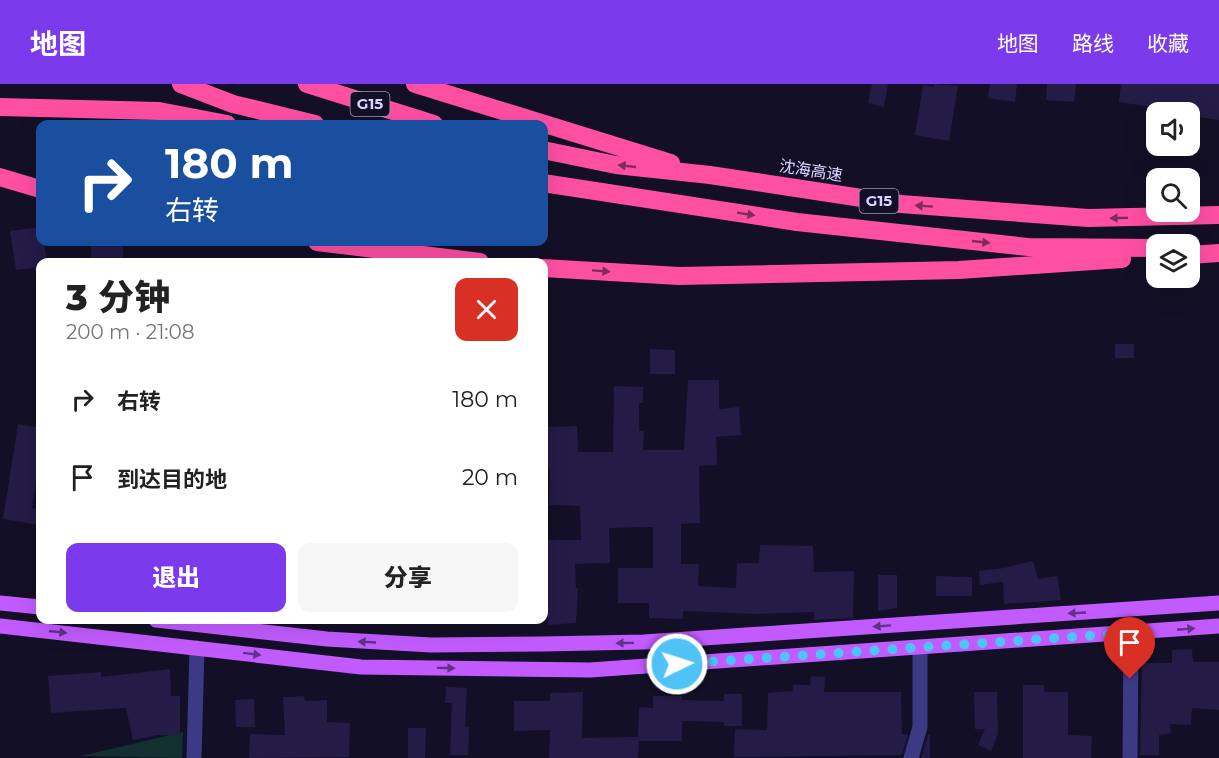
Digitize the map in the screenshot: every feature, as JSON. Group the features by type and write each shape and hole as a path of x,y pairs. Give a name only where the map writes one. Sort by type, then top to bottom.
{"highway":[{"path":"181,84 233,104 299,120"},
{"name":"G15","path":"307,84 421,120"},
{"path":"415,84 532,120"},
{"path":"0,107 159,111 206,120"},
{"path":"548,125 710,175"},
{"name":"沈海高速","path":"548,151 616,165 710,175 901,204 1088,219 1219,215"},
{"path":"0,177 36,188"},
{"name":"G15","path":"548,184 797,222 1028,248 1146,249"},
{"path":"548,194 704,207"},
{"path":"350,246 447,258"},
{"path":"1200,250 1219,251"},
{"path":"1200,254 1219,251"},
{"path":"548,267 679,276 958,270 1146,258"}],"main road":[{"path":"0,603 36,607"},
{"path":"192,624 327,639 431,645 542,645 644,642 1219,603"},
{"path":"0,626 361,667 590,669 1219,626"}],"street":[{"path":"1130,758 1131,633"},
{"path":"911,758 920,727 920,646"},
{"path":"194,758 197,648"}],"green space":[{"path":"183,732 182,758 81,756"}],"building":[{"path":"872,84 888,84 884,107 868,103"},
{"path":"934,84 958,86 949,141 915,135 923,85 934,87"},
{"path":"990,84 1017,84 1015,102 988,98"},
{"path":"1047,84 1076,84 1074,102 1046,100"},
{"path":"1121,84 1219,84 1219,120 1200,117 1200,102 1146,102 1146,106 1119,102"},
{"path":"36,228 36,246 45,246 46,258 36,258 36,268 16,270 10,231"},
{"path":"91,246 123,246 123,258 91,258"},
{"path":"1115,344 1134,344 1134,358 1115,358"},
{"path":"650,349 675,350 675,374 650,374"},
{"path":"688,380 719,380 719,409 739,407 741,435 716,437 717,465 699,466 700,523 681,524 681,564 699,564 698,586 736,588 737,563 759,563 760,545 813,546 814,572 854,571 853,618 814,620 814,612 756,614 683,611 683,619 649,618 649,603 618,603 618,568 653,568 653,527 609,528 610,563 575,564 576,588 578,588 576,623 548,625 548,540 581,540 580,506 549,505 548,427 577,426 578,452 613,452 614,386 643,387 643,403 639,403 639,431 644,431 643,450 684,450"},
{"path":"18,424 36,427 36,482 32,508 36,508 36,524 3,519"},
{"path":"1033,561 1038,579 1057,576 1061,600 1004,604 1003,582 980,585 979,571"},
{"path":"878,575 897,575 897,608 878,611"},
{"path":"936,576 972,577 972,596 936,596"},
{"path":"1192,649 1193,662 1219,662 1219,710 1192,708 1191,725 1170,724 1171,733 1159,735 1159,755 1140,755 1142,663 1172,663 1172,650"},
{"path":"170,669 171,696 180,696 180,735 158,735 133,740 126,708 51,713 48,676 101,672 101,677"},
{"path":"811,676 825,677 824,692 901,692 902,734 908,735 902,755 734,757 735,729 767,730 768,693 793,691 793,685 810,685"},
{"path":"1023,685 1044,685 1044,692 1068,692 1068,735 1092,736 1091,758 1023,758"},
{"path":"446,687 467,688 465,727 469,727 468,755 450,755 452,703 445,703"},
{"path":"583,692 582,738 638,737 639,707 653,708 653,696 682,696 682,700 724,701 724,694 742,694 742,726 724,726 724,722 682,721 682,741 639,741 638,758 549,758 550,730 514,731 514,701 550,701 550,693"},
{"path":"974,692 997,692 998,733 991,751 978,745 985,729 975,729"},
{"path":"304,696 305,701 327,700 327,722 350,723 349,757 249,758 250,734 285,735 283,697"},
{"path":"254,699 255,727 236,727 235,700"},
{"path":"408,728 426,728 425,758 408,758"},
{"path":"928,735 930,735 930,758 921,758"}],"route":[{"path":"677,664 1131,633 1130,679"}]}
